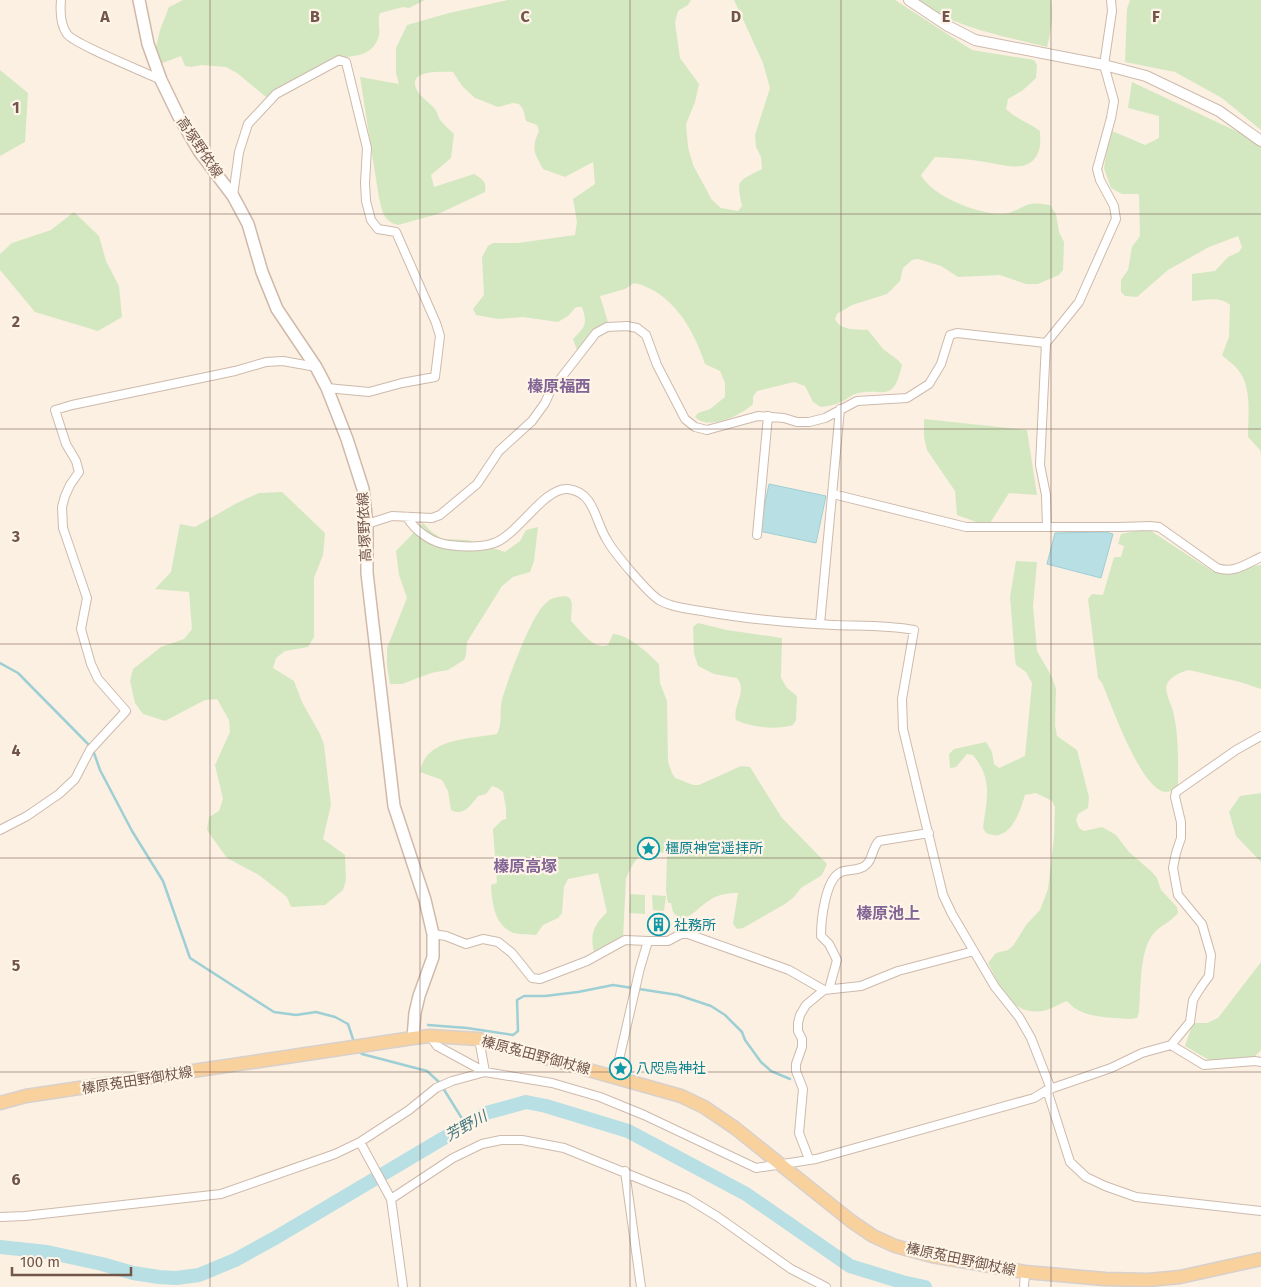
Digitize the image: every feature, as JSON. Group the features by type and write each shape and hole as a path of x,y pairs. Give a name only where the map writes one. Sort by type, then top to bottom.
{"main road":[{"name":"高塚野依線","path":"139,0 148,44 161,80 178,115 199,151 233,196 248,224 262,272 277,309 316,367 327,388 347,439 363,489 368,582 394,806 425,900 433,934 433,957 419,996 415,1013 413,1038"},
{"name":"榛原菟田野御杖線","path":"0,1103 26,1096 413,1038 430,1036 479,1039 681,1096 704,1107 735,1128 850,1221 874,1236 896,1246 1024,1280 1148,1280 1180,1277 1261,1259"}],"street":[{"path":"61,0 61,18 68,35 161,80"},
{"path":"909,0 948,26 974,40 1104,65 1146,76 1219,111 1261,141"},
{"path":"1047,527 1046,495 1040,465 1046,343 1079,302 1116,218 1114,206 1100,180 1097,170 1114,101 1104,65 1112,10 1111,0"},
{"path":"233,196 239,152 248,124 276,94 329,64 339,60 346,62 366,148 366,201 370,220 378,228 396,232 436,322 440,336 435,377 369,392 327,388"},
{"path":"366,524 392,516 432,518 440,515 463,497 478,484 499,451 532,421 545,403 550,392 596,333 607,327 627,326 637,328 646,335 657,365 685,419 696,427 707,430 758,416 809,422 825,418 857,401 906,398 929,384 941,364 950,335 957,333 1046,343"},
{"path":"0,830 27,816 59,794 75,779 90,750 126,711 98,679 91,664 81,629 87,598 63,528 62,507 65,496 79,472 76,461 66,444 55,410 235,371 266,362 282,361 316,367"},
{"path":"820,624 840,409"},
{"path":"757,535 768,416"},
{"path":"407,516 412,525 439,544 470,547 493,544 504,538 554,491 567,489 578,492 590,501 606,540 644,585 659,599 674,606 725,615 914,630 902,699 903,730 943,895 995,987 1019,1017 1031,1038 1049,1090 1070,1162 1086,1177 1136,1197 1261,1211"},
{"path":"833,494 966,527 1150,526 1159,528 1217,568 1225,571 1232,570 1261,557"},
{"path":"430,1036 436,1046 485,1072 552,1083 600,1097 644,1114 756,1168 816,1159 1034,1098 1049,1090 1111,1068 1142,1053 1171,1045 1190,1022 1193,1000 1209,976 1211,955 1202,924 1178,895 1173,868 1181,838 1181,822 1175,797 1176,792 1236,750 1261,736"},
{"path":"827,990 837,960 829,944 821,936 821,922 827,894 833,879 840,872 865,866 874,846 879,841 929,833"},
{"path":"433,934 446,936 466,944 483,939 498,942 512,953 530,976 536,979 587,961 625,940 668,941 681,934 688,934 789,970 827,990"},
{"path":"614,1077 648,941"},
{"path":"809,1159 799,1133 803,1089 796,1071 796,1064 802,1047 802,1039 798,1032 798,1022 806,1005 827,990 861,986 898,971 974,951"},
{"path":"479,1039 485,1072"},
{"path":"1171,1045 1204,1065 1261,1062"},
{"path":"0,1217 25,1216 221,1194 362,1144 436,1088 452,1081 485,1072"},
{"path":"390,1197 453,1158 482,1144 501,1140 522,1140 564,1148 625,1171 687,1198 718,1217 791,1269 826,1287"},
{"path":"362,1144 390,1197 403,1287"},
{"path":"625,1171 642,1287"}],"green space":[{"path":"183,0 425,0 409,8 403,7 380,13 379,37 374,46 367,52 322,65 266,97 237,73 226,67 185,66 181,56 160,64 156,48 160,30 169,7"},
{"path":"508,0 691,0 688,5 678,11 675,23 680,58 699,84 695,102 686,124 688,147 693,165 712,200 721,208 738,211 742,206 739,185 748,176 762,169 755,135 770,88 763,63 734,0 895,0 972,50 1034,60 1037,65 1036,78 1023,90 1008,99 1006,109 1040,131 1040,148 1035,158 1023,166 1007,166 972,160 935,157 921,175 936,191 947,198 974,209 999,214 1009,213 1032,204 1050,205 1056,214 1059,232 1064,242 1063,270 1059,275 1038,284 1026,284 1000,275 958,277 941,266 918,259 912,260 903,268 900,281 887,294 852,305 837,314 835,319 841,326 868,330 883,349 898,360 902,365 895,386 885,392 855,394 839,403 821,407 813,402 805,386 794,382 757,391 753,397 753,404 748,408 733,417 716,422 701,421 695,417 698,413 710,409 725,397 725,383 720,371 705,364 695,338 680,314 660,294 648,287 634,283 625,289 600,296 608,322 577,350 573,339 585,322 582,307 576,307 568,316 558,322 523,317 498,319 476,315 473,309 484,295 482,257 488,246 493,243 518,243 575,235 577,222 573,199 595,184 593,162 565,177 543,169 537,159 534,146 539,131 537,125 526,121 523,109 519,104 513,103 498,107 475,98 462,86 453,72 426,73 416,79 415,85 418,92 435,109 440,120 454,134 451,158 431,175 434,187 474,174 485,183 485,192 438,214 398,225 393,224 384,215 381,207 360,77 399,84 396,73 396,48 407,25 449,13"},
{"path":"916,0 1051,0 1052,24 1047,47 962,24 945,17"},
{"path":"1130,0 1261,0 1261,130 1222,98 1175,72 1125,62 1127,9"},
{"path":"0,70 28,93 25,142 0,156"},
{"path":"1132,82 1257,141 1261,145 1261,454 1260,450 1248,437 1248,394 1243,378 1237,369 1222,355 1229,337 1230,305 1222,300 1192,301 1192,274 1215,271 1228,257 1239,252 1242,247 1238,236 1209,247 1168,270 1137,297 1125,296 1121,292 1121,280 1128,270 1132,247 1140,236 1139,194 1122,194 1111,188 1104,168 1110,130 1145,145 1159,138 1159,116 1128,108"},
{"path":"74,212 99,236 106,261 119,286 122,317 98,331 35,312 0,270 0,254 12,243 51,230"},
{"path":"924,419 1027,430 1037,495 1009,493 990,523 979,523 957,515 955,491 927,450 924,437"},
{"path":"282,492 325,533 323,555 314,578 314,637 308,647 285,651 276,658 273,668 294,681 302,702 324,745 331,805 323,839 345,855 346,880 343,890 325,905 291,907 287,897 259,875 227,858 207,830 209,817 219,811 223,799 215,765 230,732 229,720 217,699 205,700 165,721 143,714 135,703 130,681 133,669 161,647 184,639 192,629 189,592 155,589 171,572 180,524 195,527 259,493"},
{"path":"423,523 442,539 469,540 505,552 520,541 526,530 538,527 534,561 530,572 513,577 502,586 467,642 464,660 448,670 431,673 402,684 390,684 387,648 407,598 399,575 396,551"},
{"path":"1148,529 1212,571 1219,572 1261,565 1261,689 1189,670 1171,679 1167,684 1166,690 1173,711 1176,729 1178,786 1166,792 1158,789 1142,770 1098,678 1088,599 1092,594 1103,595 1114,557 1121,557 1124,546 1118,544 1121,534"},
{"path":"1016,561 1037,562 1033,606 1037,651 1052,677 1056,689 1055,725 1057,736 1077,750 1089,797 1088,808 1078,814 1076,820 1079,828 1084,831 1102,827 1116,835 1129,852 1152,872 1157,878 1161,890 1177,907 1178,913 1154,933 1149,940 1143,960 1137,1018 1096,1016 1080,1011 1067,1001 1042,1011 1022,1009 1014,1004 1002,989 988,963 996,953 1008,950 1013,946 1026,925 1040,910 1048,889 1054,838 1055,807 1052,801 1036,793 1025,795 1016,819 1004,833 993,835 986,833 983,828 987,798 984,773 973,755 967,754 956,767 950,768 949,754 954,749 986,742 992,752 994,764 999,768 1025,756 1032,683 1026,672 1016,665 1015,659 1010,597"},
{"path":"565,596 570,598 572,604 571,621 593,642 603,646 608,645 613,634 625,637 638,645 659,664 660,683 667,701 668,762 675,778 693,785 699,785 741,766 750,767 782,818 827,864 822,875 801,888 785,904 743,928 737,929 733,924 738,893 716,896 692,914 679,919 673,912 671,903 668,903 666,891 667,853 643,851 633,864 626,878 623,939 594,953 592,941 594,931 598,922 607,912 598,873 568,879 564,887 562,913 558,918 543,925 536,935 514,933 505,928 495,912 491,885 497,883 493,829 502,820 506,819 503,792 492,786 486,794 478,796 466,809 455,812 451,810 448,791 442,780 420,772 430,752 439,746 462,739 497,734 500,726 501,704 505,690 532,623 546,603 553,598"},
{"path":"698,623 727,630 782,638 781,678 787,688 797,696 796,720 793,725 764,727 736,720 735,715 741,688 740,683 737,678 714,674 698,666 694,653 693,627"},
{"path":"1261,793 1261,862 1236,836 1229,812 1240,796"},
{"path":"630,894 645,895 645,914 629,913"},
{"path":"652,895 666,896 664,911 653,910"},
{"path":"1261,962 1261,1050 1254,1057 1211,1061 1185,1046 1193,1023 1207,1023 1218,1018"}],"water":[{"path":"769,484 826,496 816,543 759,531"},
{"path":"1105,532 1113,534 1101,578 1047,564 1055,533"}],"waterway":[{"path":"0,663 18,673 89,745 132,831 163,881 190,958 274,1012 296,1015 316,1012 335,1017 348,1024 354,1042"},
{"path":"428,1025 467,1028 513,1035 518,1031 517,1000 524,996 545,996 578,992 613,985 678,995 711,1006 725,1015 742,1032 745,1040 761,1062 771,1071 790,1079"},
{"path":"359,1051 362,1054 427,1071 440,1083"},
{"path":"443,1088 466,1125"},
{"name":"芳野川","path":"0,1247 47,1252 133,1273 159,1277 176,1278 199,1275 235,1260 275,1238 486,1113 526,1102 546,1106 628,1131 746,1194 850,1266 925,1287"}],"place":[{"name":"橿原神宮遥拝所","path":"649,848"},
{"name":"社務所","path":"658,925"},
{"name":"八咫烏神社","path":"620,1068"}],"district":[{"name":"榛原福西","path":"559,386"},
{"name":"榛原高塚","path":"525,866"},
{"name":"榛原池上","path":"888,913"}]}
